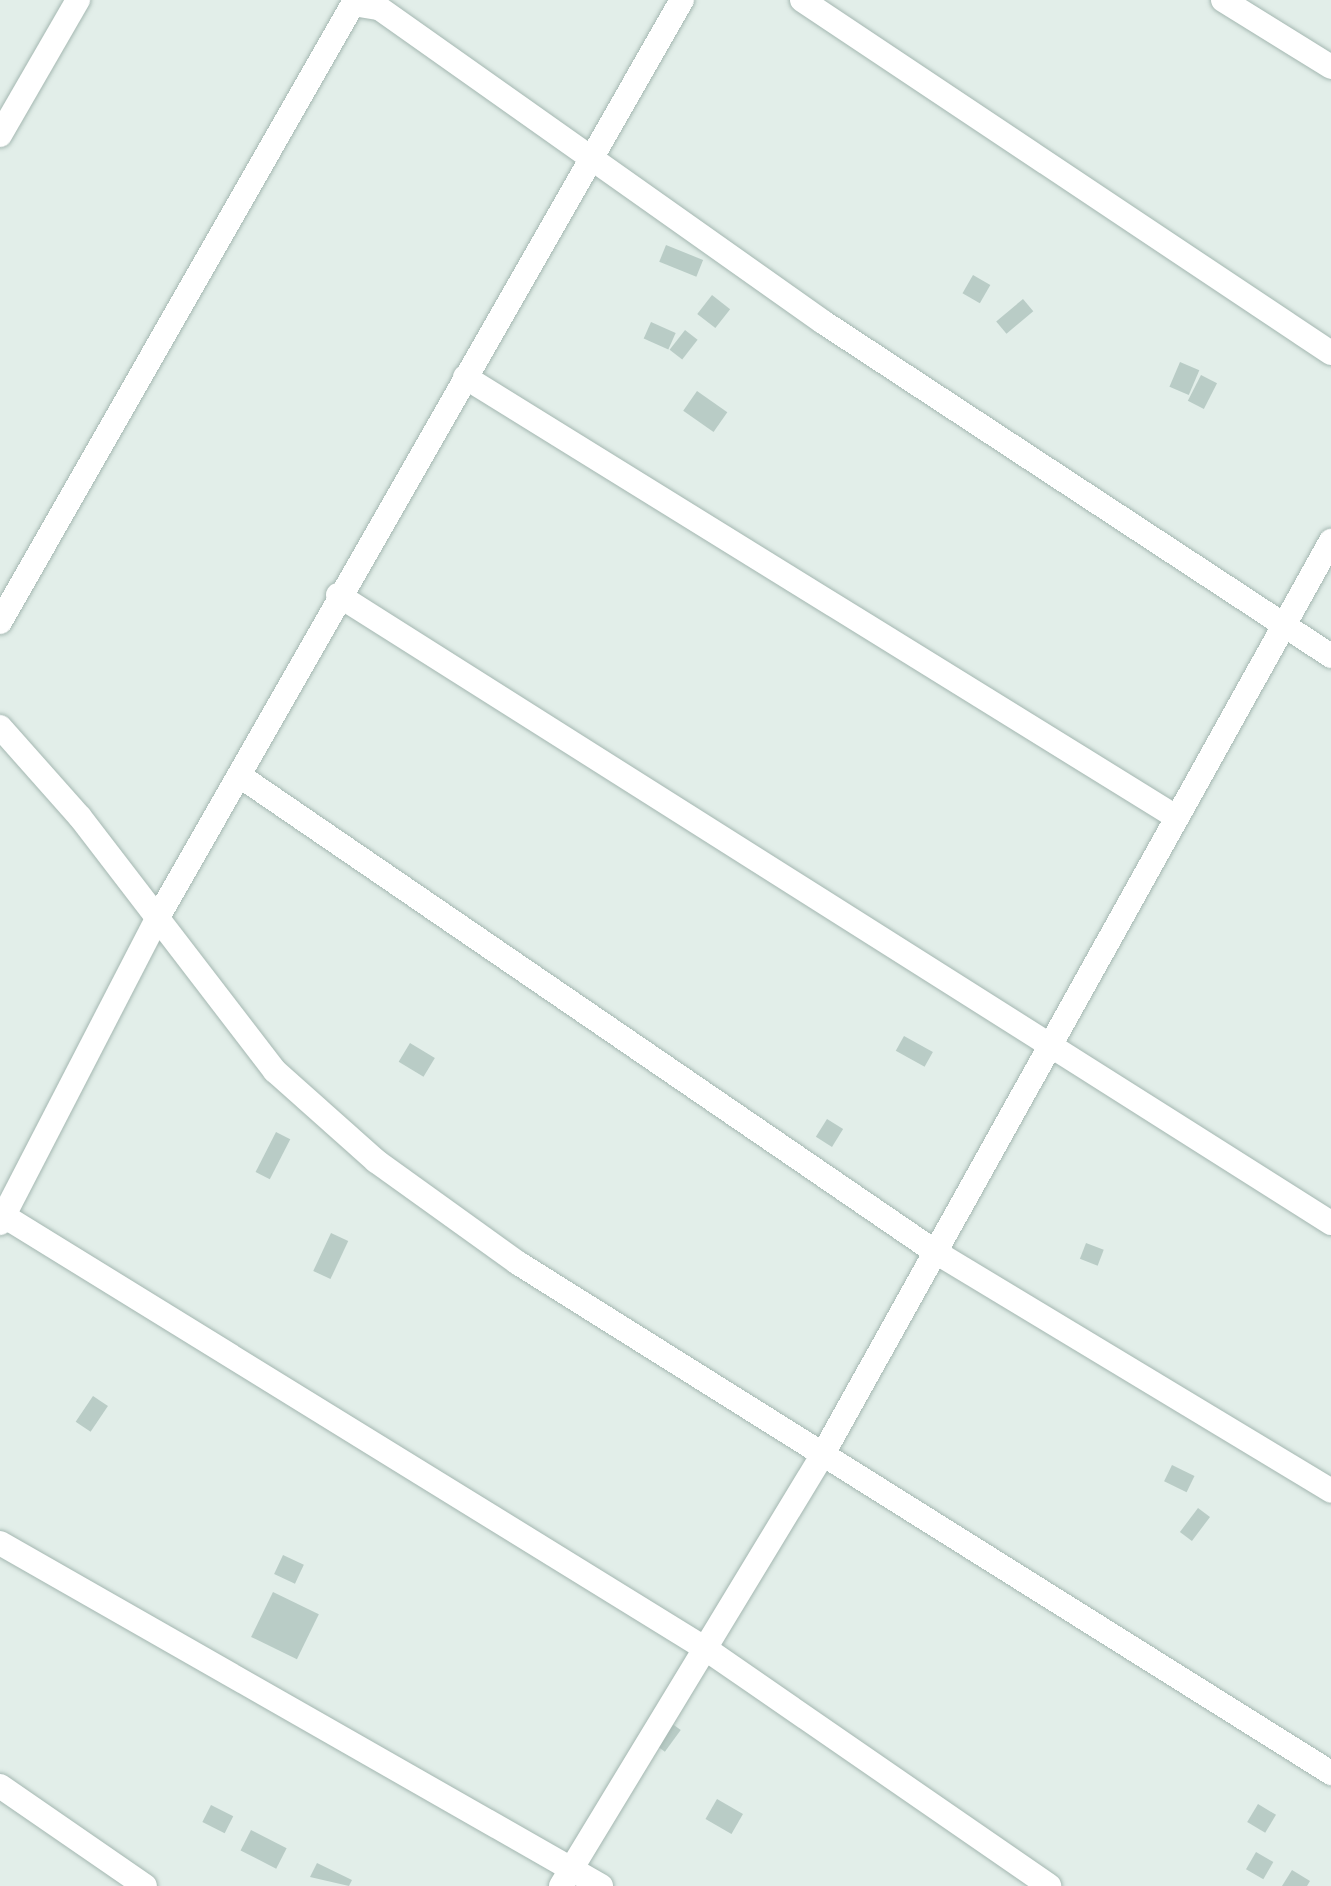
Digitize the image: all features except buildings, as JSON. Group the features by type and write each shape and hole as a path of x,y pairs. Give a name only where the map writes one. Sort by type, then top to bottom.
{"street":[{"path":"0,135 78,0"},
{"path":"682,0 338,595 240,776 158,917 2,1220 706,1649 1049,1886"},
{"path":"802,0 1331,353"},
{"path":"1223,0 1331,67"},
{"path":"0,622 353,4 379,8 590,160 1280,627 1331,656"},
{"path":"465,377 1176,817"},
{"path":"567,1878 823,1454 1052,1052 1176,817 1331,541"},
{"path":"338,595 1052,1052 1331,1223"},
{"path":"0,727 158,917 275,1071 376,1161 518,1263 1331,1773"},
{"path":"240,776 937,1253 1331,1491"},
{"path":"0,1543 567,1878 601,1886"},
{"path":"0,1786 145,1886"}]}
